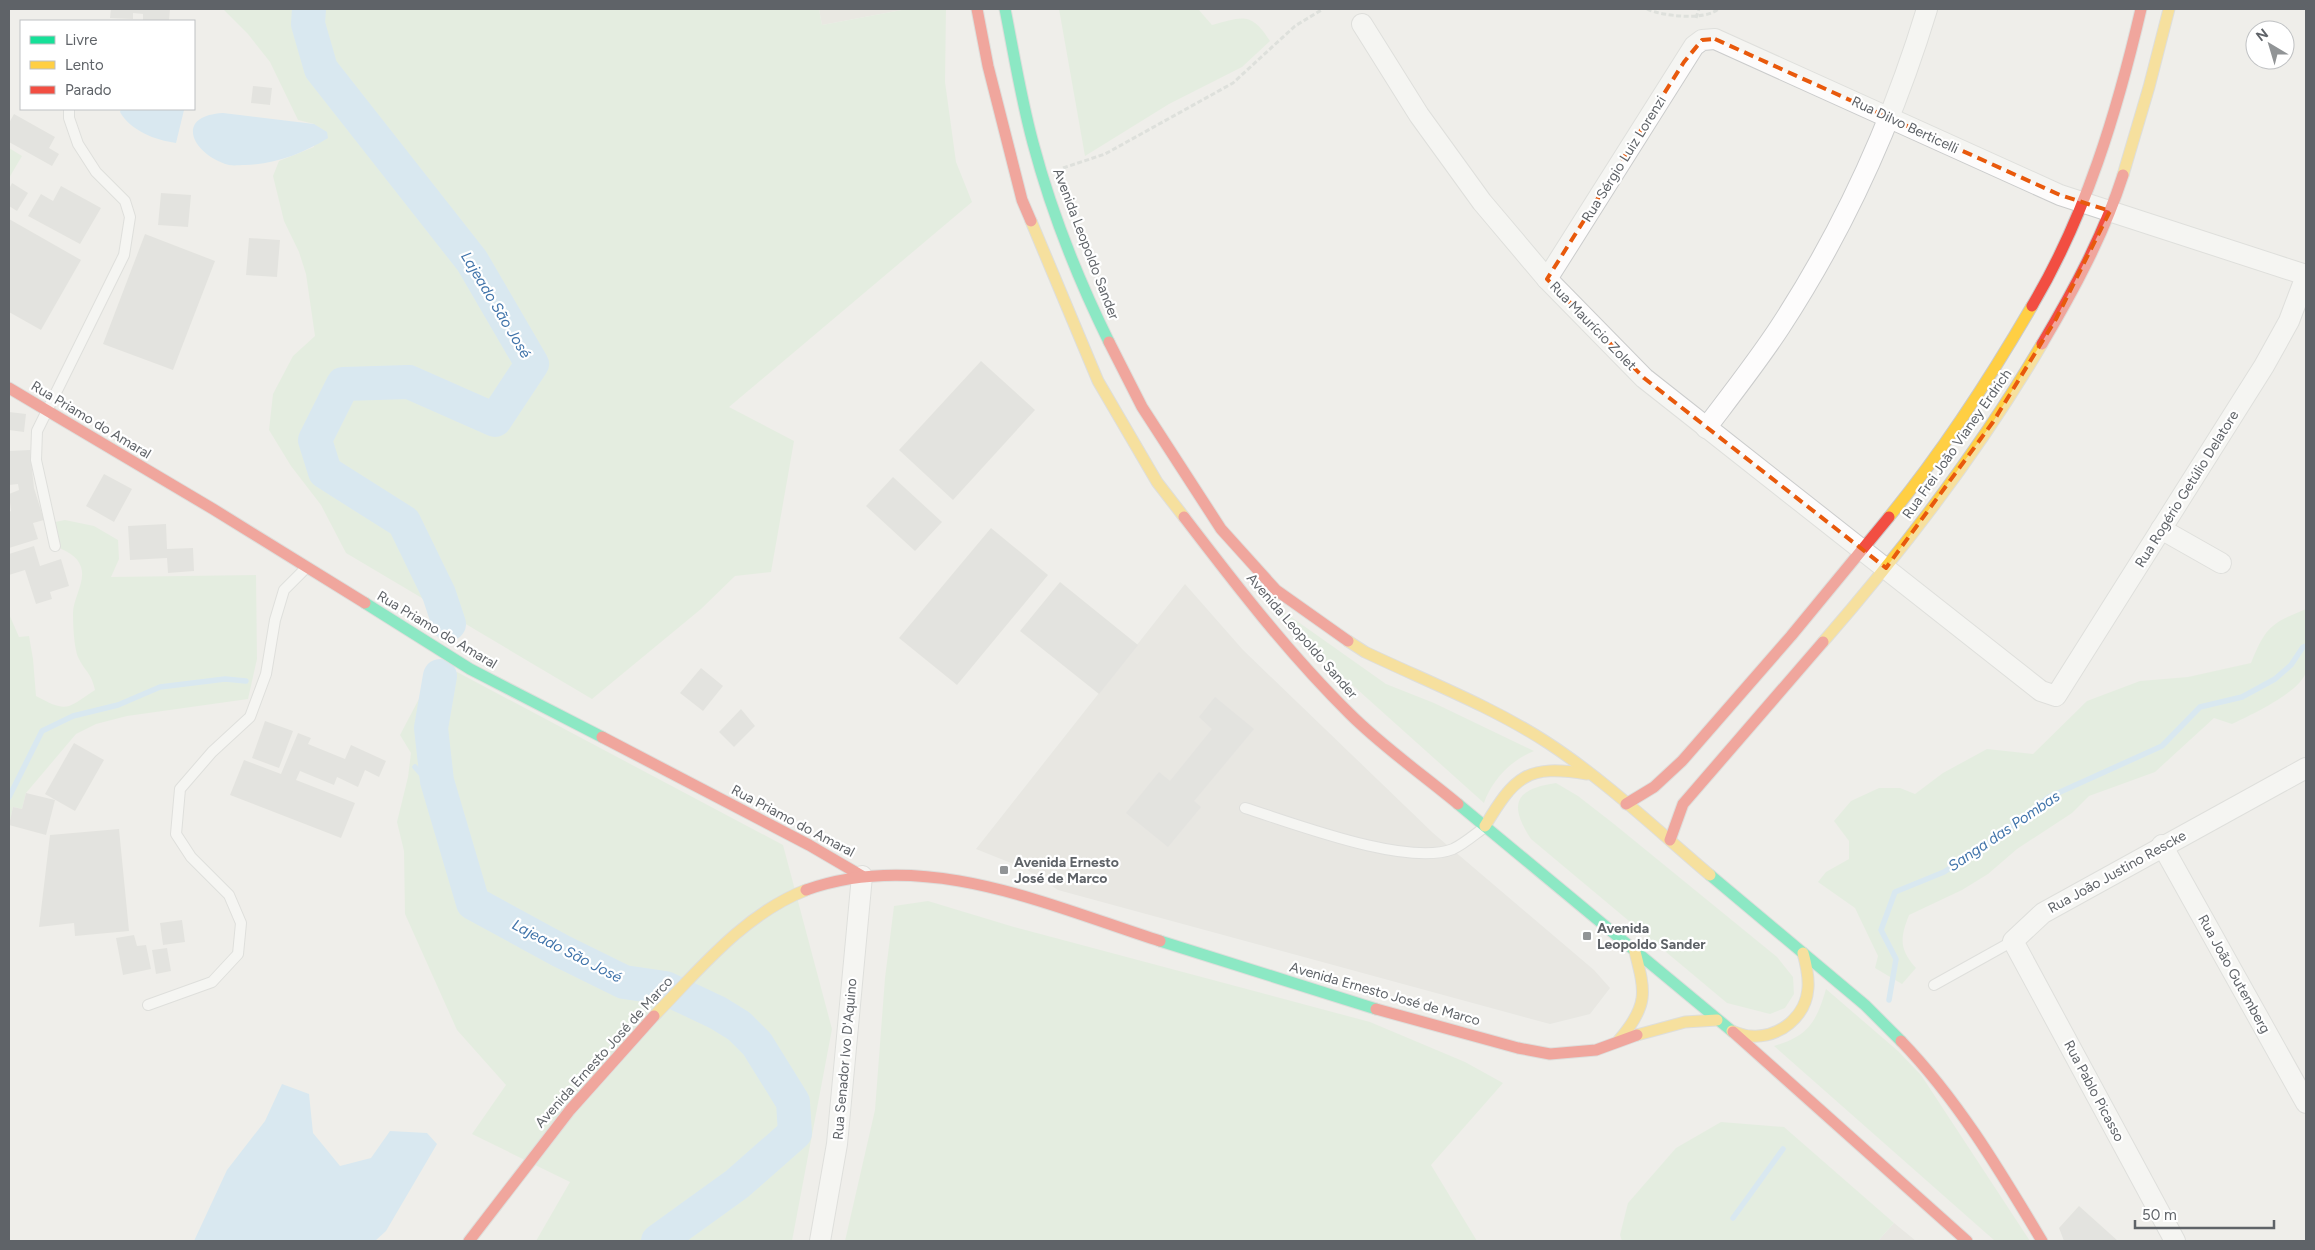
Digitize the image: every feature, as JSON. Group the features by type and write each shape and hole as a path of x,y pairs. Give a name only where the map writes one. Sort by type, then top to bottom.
{"main road":[{"name":"Avenida Leopoldo Sander","path":"977,9 988,66 1022,200 1098,381 1156,482 1254,606 1351,715 1732,1031 1967,1241"},
{"name":"Avenida Leopoldo Sander","path":"1005,9 1033,143 1089,301 1142,407 1221,529 1276,590 1365,652 1508,719 1549,744 1590,774 1865,1005 1922,1063 1944,1090 1994,1162 2042,1241"},
{"name":"Rua Frei João Vianey Erdrich","path":"1626,804 1654,787 1682,761 1865,550 1937,456 1996,366 2059,253 2082,203 2104,142 2141,9"},
{"name":"Rua Frei João Vianey Erdrich","path":"1670,840 1683,804 1886,568 1959,472 1993,422 2056,319 2110,211 2149,90 2169,9"},
{"name":"Rua Priamo do Amaral","path":"9,388 213,509 470,669 809,845 862,876"},
{"path":"1485,826 1514,782 1528,774 1548,768 1590,774"},
{"name":"Avenida Ernesto José de Marco","path":"468,1241 531,1158 583,1094 652,1017 722,947 747,925 784,900 826,884 862,876 896,873 924,876 956,880 1013,894 1365,1006 1518,1048 1550,1054 1596,1050 1661,1027 1686,1022 1717,1020"},
{"name":"Avenida Ernesto José de Marco","path":"1620,1040 1635,1023 1644,1003 1643,984 1634,948"},
{"path":"1732,1031 1750,1036 1769,1034 1786,1026 1799,1013 1807,996 1808,977 1803,953"}],"street":[{"path":"1706,428 1751,368 1810,279 1839,228 1889,118 1927,9"},
{"name":"Rua Maurício Zolet","path":"1362,24 1419,115 1450,159 1547,279 1644,378 1865,550 2041,691 2056,696"},
{"name":"Rua Dilvo Berticelli","path":"1702,40 1715,39 1731,45 1889,118 2082,203 2306,276"},
{"name":"Rua Sérgio Luiz Lorenzi","path":"1547,279 1694,46 1702,40"},
{"name":"Rua Rogério Getúlio Delatore","path":"2056,696 2264,366 2290,321 2306,276"},
{"path":"2161,529 2221,563"},
{"name":"Rua João Justino Rescke","path":"2013,941 2043,913 2306,768"},
{"name":"Rua João Gutemberg","path":"2162,846 2306,1103"},
{"name":"Rua Senador Ivo D'Aquino","path":"820,1241 837,1144 862,876"},
{"name":"Rua Pablo Picasso","path":"2013,941 2175,1241"}],"lane":[{"path":"55,546 36,460 37,431 45,411 124,255 130,217 125,200 96,172 78,144 69,118 69,110"},
{"path":"148,1004 212,982 238,954 241,922 229,895 192,857 176,834 180,789 212,752 250,717 266,674 275,620 284,590 306,568"},
{"path":"1244,808 1396,852 1432,854 1454,848 1485,826"},
{"name":"Rua João Justino Rescke","path":"1934,985 2013,941"}],"path":[{"path":"1044,175 1105,154 1233,83 1295,26 1323,9"},
{"path":"1647,9 1663,14 1696,17 1715,12 1718,9"},
{"path":"1696,17 1698,9"}],"highlighted area":[{"path":"1715,39 2060,195 2110,211 2056,319 1993,422 1886,568 1644,378 1547,279 1684,62 1702,40"}],"shaded area":[{"path":"819,9 907,9 822,25"},
{"path":"1185,584 1243,650 1433,833 1594,970 1610,988 1590,1014 1550,1024 1058,890 1026,869 976,849"},
{"path":"1894,1223 1916,1241 1878,1241"}],"green space":[{"path":"223,9 819,9 822,25 907,9 946,9 945,82 956,162 972,202 729,407 794,441 771,572 735,576 701,609 592,699 346,553 321,505 291,466 269,430 273,394 293,356 315,336 306,274 299,252 284,221 273,176 279,161 314,147 314,124 298,120 270,62 248,34"},
{"path":"1059,9 1198,9 1212,25 1239,19 1251,21 1263,31 1270,41 1242,67 1169,104 1085,156"},
{"path":"9,148 22,156 9,178"},
{"path":"65,520 94,526 118,540 119,559 111,577 256,575 257,659 248,699 127,716 96,724 76,734 26,793 22,809 13,807 9,825 9,614 19,637 29,636 36,696 61,707 72,705 95,690 90,676 77,655 74,637 73,613 81,584 81,567 74,556 55,546 50,523"},
{"path":"1267,600 1386,684 1434,703 1534,751 1510,765 1503,772 1492,786 1484,803 1329,664 1266,604"},
{"path":"2306,609 2307,664 2303,679 2296,687 2274,702 2232,724 2214,718 2155,772 2089,796 2072,813 2017,849 1988,874 1962,890 1909,915 1904,930 1903,943 1906,955 1916,968 1902,984 1875,968 1878,956 1855,908 1818,882 1826,872 1849,859 1849,841 1834,821 1851,801 1879,788 1900,788 1915,794 1943,773 1987,749 2033,754 2087,701 2140,681 2188,677 2251,663 2261,641 2271,628 2284,619"},
{"path":"457,672 783,845 832,1029 792,1241 536,1241 570,1182 472,1134 506,1085 457,1030 405,914 404,851 397,822 408,777 411,753 400,735 421,695"},
{"path":"1556,783 1578,796 1614,824 1777,957 1793,977 1794,994 1785,1008 1770,1014 1727,1003 1531,839 1519,816 1518,807 1520,800 1524,794 1532,789"},
{"path":"928,901 1014,927 1370,1022 1465,1062 1503,1083 1431,1165 1477,1241 845,1241 875,1110 885,978 894,906"},
{"path":"1826,989 1898,1051 1921,1075 2030,1241 1995,1241 1774,1046 1803,1033 1814,1019"},
{"path":"1721,1122 1784,1127 1894,1223 1878,1241 1622,1241 1620,1235 1628,1203 1676,1148"}],"water":[{"path":"121,110 184,110 176,143 144,134 130,124 120,112"},
{"path":"223,113 314,124 327,132 328,138 308,149 267,163 229,165 206,154 194,137 193,128 198,121 207,116"},
{"path":"282,1084 309,1094 313,1133 340,1166 371,1158 390,1131 427,1133 437,1144 386,1231 375,1241 194,1241 227,1170 265,1121"}],"building":[{"path":"111,9 170,9 169,20 143,20 143,14 133,13 133,19 110,18"},
{"path":"253,86 272,88 270,105 251,103"},
{"path":"14,114 55,137 49,148 59,154 52,166 9,142 9,123"},
{"path":"12,183 28,193 17,211 9,206 9,189"},
{"path":"61,186 101,208 80,244 28,216 41,194 53,201"},
{"path":"161,193 191,195 188,227 158,225"},
{"path":"9,219 81,260 41,330 9,312"},
{"path":"145,234 215,261 173,370 103,344"},
{"path":"249,238 280,240 277,277 246,275"},
{"path":"981,361 1035,410 953,500 899,450"},
{"path":"9,412 26,414 24,432 9,430"},
{"path":"30,450 34,488 44,520 33,523 38,539 9,548 9,512 11,511 9,494 19,490 18,484 9,485 9,451"},
{"path":"104,474 132,489 114,522 86,506"},
{"path":"893,477 942,522 915,551 866,506"},
{"path":"166,524 167,549 193,548 194,571 168,573 167,558 130,560 128,526"},
{"path":"991,528 1048,575 957,685 899,638"},
{"path":"34,546 40,566 61,559 69,586 50,592 52,599 36,604 25,570 9,575 9,554"},
{"path":"1060,582 1138,645 1099,694 1020,631"},
{"path":"701,668 723,686 703,711 680,693"},
{"path":"1215,697 1254,729 1194,801 1201,807 1168,847 1126,813 1159,772 1170,781 1212,729 1199,717"},
{"path":"741,709 755,726 734,747 719,732"},
{"path":"265,721 293,731 279,768 252,758"},
{"path":"298,733 311,738 308,744 345,759 351,745 386,761 379,777 365,770 358,787 337,777 334,785 300,771 296,780 355,803 341,838 230,795 244,760 281,774"},
{"path":"74,743 104,760 75,811 45,794"},
{"path":"26,793 55,800 46,835 9,825 13,807 22,809"},
{"path":"119,829 129,931 75,936 74,923 39,927 50,835"},
{"path":"182,920 185,942 163,945 160,923"},
{"path":"134,935 137,946 146,945 151,969 123,975 116,938"},
{"path":"167,948 171,971 156,974 152,950"},
{"path":"2079,1206 2118,1241 2064,1241 2059,1228"}],"waterway":[{"name":"Lajeado São José","path":"309,9 308,24 321,69 472,261 532,364 495,420 409,382 343,384 315,440 325,472 404,522 439,594 449,624"},
{"name":"Sanga das Pombas","path":"1889,1000 1896,959 1881,930 1895,892 1944,872 2003,833 2049,797 2162,746 2200,707 2242,697 2275,679 2291,665 2303,647 2306,646"},
{"name":"Lajeado São José","path":"440,676 431,728 437,781 473,903 561,951 624,982 665,988 718,1013 739,1026 757,1044 793,1102 795,1133 737,1184 658,1241"},
{"path":"9,797 42,731 73,716 118,705 160,687 225,679 246,681"},
{"path":"415,767 423,776 437,781"},
{"name":"Sanga das Pombas","path":"1733,1218 1783,1149"}],"traffic: fast":[{"path":"1005,9 1025,110 1048,194 1066,244 1109,342"},
{"path":"365,603 470,669 602,737"},
{"path":"1458,804 1733,1032"},
{"path":"1710,875 1865,1005 1901,1041"},
{"path":"1160,941 1376,1009"}],"traffic: slow":[{"path":"2123,175 2149,87 2169,9"},
{"path":"1031,221 1098,381 1157,482 1184,517"},
{"path":"1889,517 1928,467 1965,414 2032,306"},
{"path":"1823,642 1883,571 1940,498 1993,422 2042,344"},
{"path":"1348,641 1365,652 1504,717 1548,743 1631,806 1710,875"},
{"path":"1485,826 1505,795 1525,778 1536,773 1550,771 1587,774"},
{"path":"654,1016 706,962 743,928 762,913 806,890"},
{"path":"1619,1040 1636,1016 1642,997 1641,975 1634,948"},
{"path":"1732,1031 1746,1036 1761,1036 1789,1024 1802,1008 1808,988 1808,975 1803,953"},
{"path":"1637,1035 1685,1022 1717,1020"}],"traffic: jam":[{"path":"977,9 988,66 1022,200 1031,221"},
{"path":"2032,306 2068,236 2098,162 2132,48 2141,9"},
{"path":"2042,344 2087,261 2107,219 2123,175"},
{"path":"1109,342 1142,407 1221,529 1276,590 1348,641"},
{"path":"9,388 213,509 365,603"},
{"path":"1184,517 1264,618 1327,691 1375,737 1458,804"},
{"path":"1626,804 1654,787 1682,761 1791,636 1889,517"},
{"path":"1670,840 1683,804 1823,642"},
{"path":"602,737 809,845 862,876"},
{"path":"806,890 850,879 895,875 940,878 985,886 1030,898 1160,941"},
{"path":"1376,1009 1518,1048 1550,1054 1596,1050 1637,1035"},
{"path":"469,1241 570,1110 654,1016"},
{"path":"1733,1032 1967,1241"},
{"path":"1901,1041 1960,1112 2042,1241"}],"place":[{"name":"Avenida Ernesto José de Marco","path":"1004,870"},
{"name":"Avenida Leopoldo Sander","path":"1587,936"}]}
